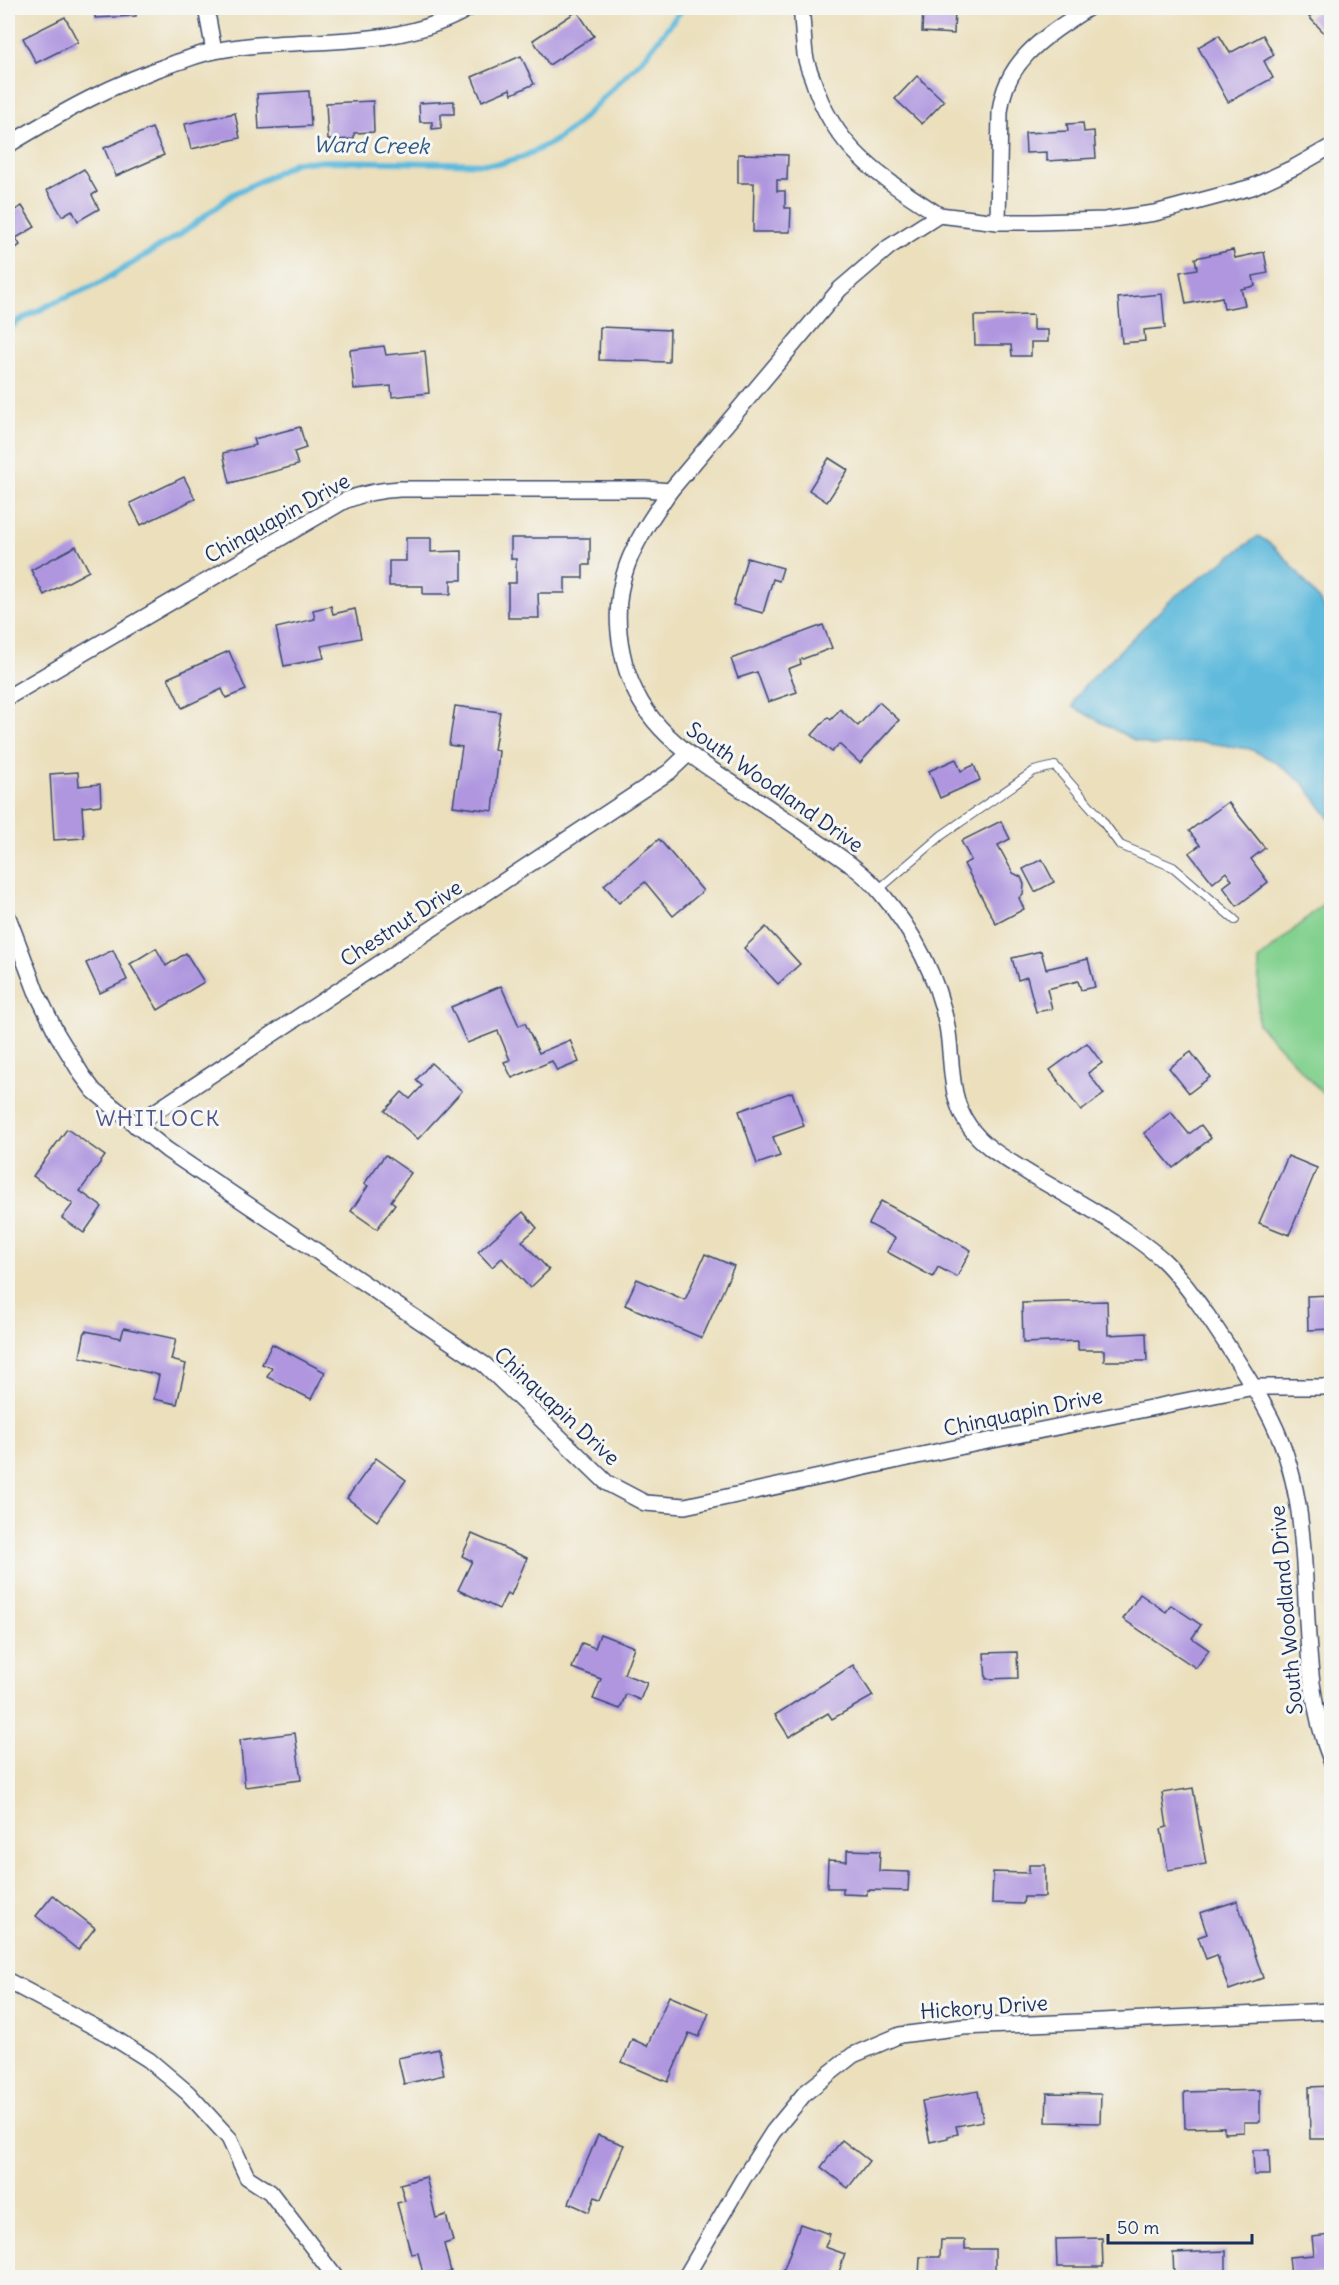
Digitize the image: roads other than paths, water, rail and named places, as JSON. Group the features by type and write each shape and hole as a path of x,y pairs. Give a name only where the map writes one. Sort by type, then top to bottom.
{"street":[{"path":"206,8 214,51"},
{"path":"8,145 73,106 118,84 214,51 394,36 429,27 469,8"},
{"path":"801,8 805,56 818,96 832,125 851,151 878,174 939,215 999,222 1105,220 1155,213 1252,187 1295,167 1332,146"},
{"path":"999,222 1000,112 1006,82 1028,53 1053,32 1088,8"},
{"name":"South Woodland Drive","path":"939,215 889,247 840,289 670,491 645,526 631,552 620,592 619,630 625,666 644,708 668,738 688,754 839,856 879,890 907,926 927,962 945,1020 957,1104 970,1127 991,1150 1121,1228 1161,1258 1191,1293 1254,1387 1269,1414 1284,1452 1302,1517 1312,1699 1320,1731 1332,1763"},
{"name":"Chinquapin Drive","path":"8,697 344,501 362,493 400,489 645,489 670,491"},
{"name":"Chestnut Drive","path":"135,1125 669,772 688,754"},
{"name":"Chinquapin Drive","path":"8,917 36,991 68,1054 94,1090 135,1125 177,1156 485,1365 607,1483 645,1503 685,1506 1254,1387 1332,1387"},
{"path":"8,1982 105,2033 149,2060 188,2093 229,2138 248,2177 270,2192 336,2277"},
{"name":"Hickory Drive","path":"686,2277 749,2169 773,2132 805,2093 853,2055 900,2035 963,2026 1332,2011"}],"lane":[{"path":"879,890 942,835 1034,771 1055,766 1120,844 1173,867 1235,920"}],"water":[{"path":"1258,536 1288,561 1331,617 1331,820 1304,784 1274,761 1250,749 1202,742 1153,746 1134,740 1073,707 1075,698 1084,686 1174,597"}],"waterway":[{"name":"Ward Creek","path":"8,331 18,321 100,283 188,229 233,194 296,162 499,164 523,157 555,141 575,126 647,54 683,8"}],"district":[{"name":"WHITLOCK","path":"158,1118"}]}
